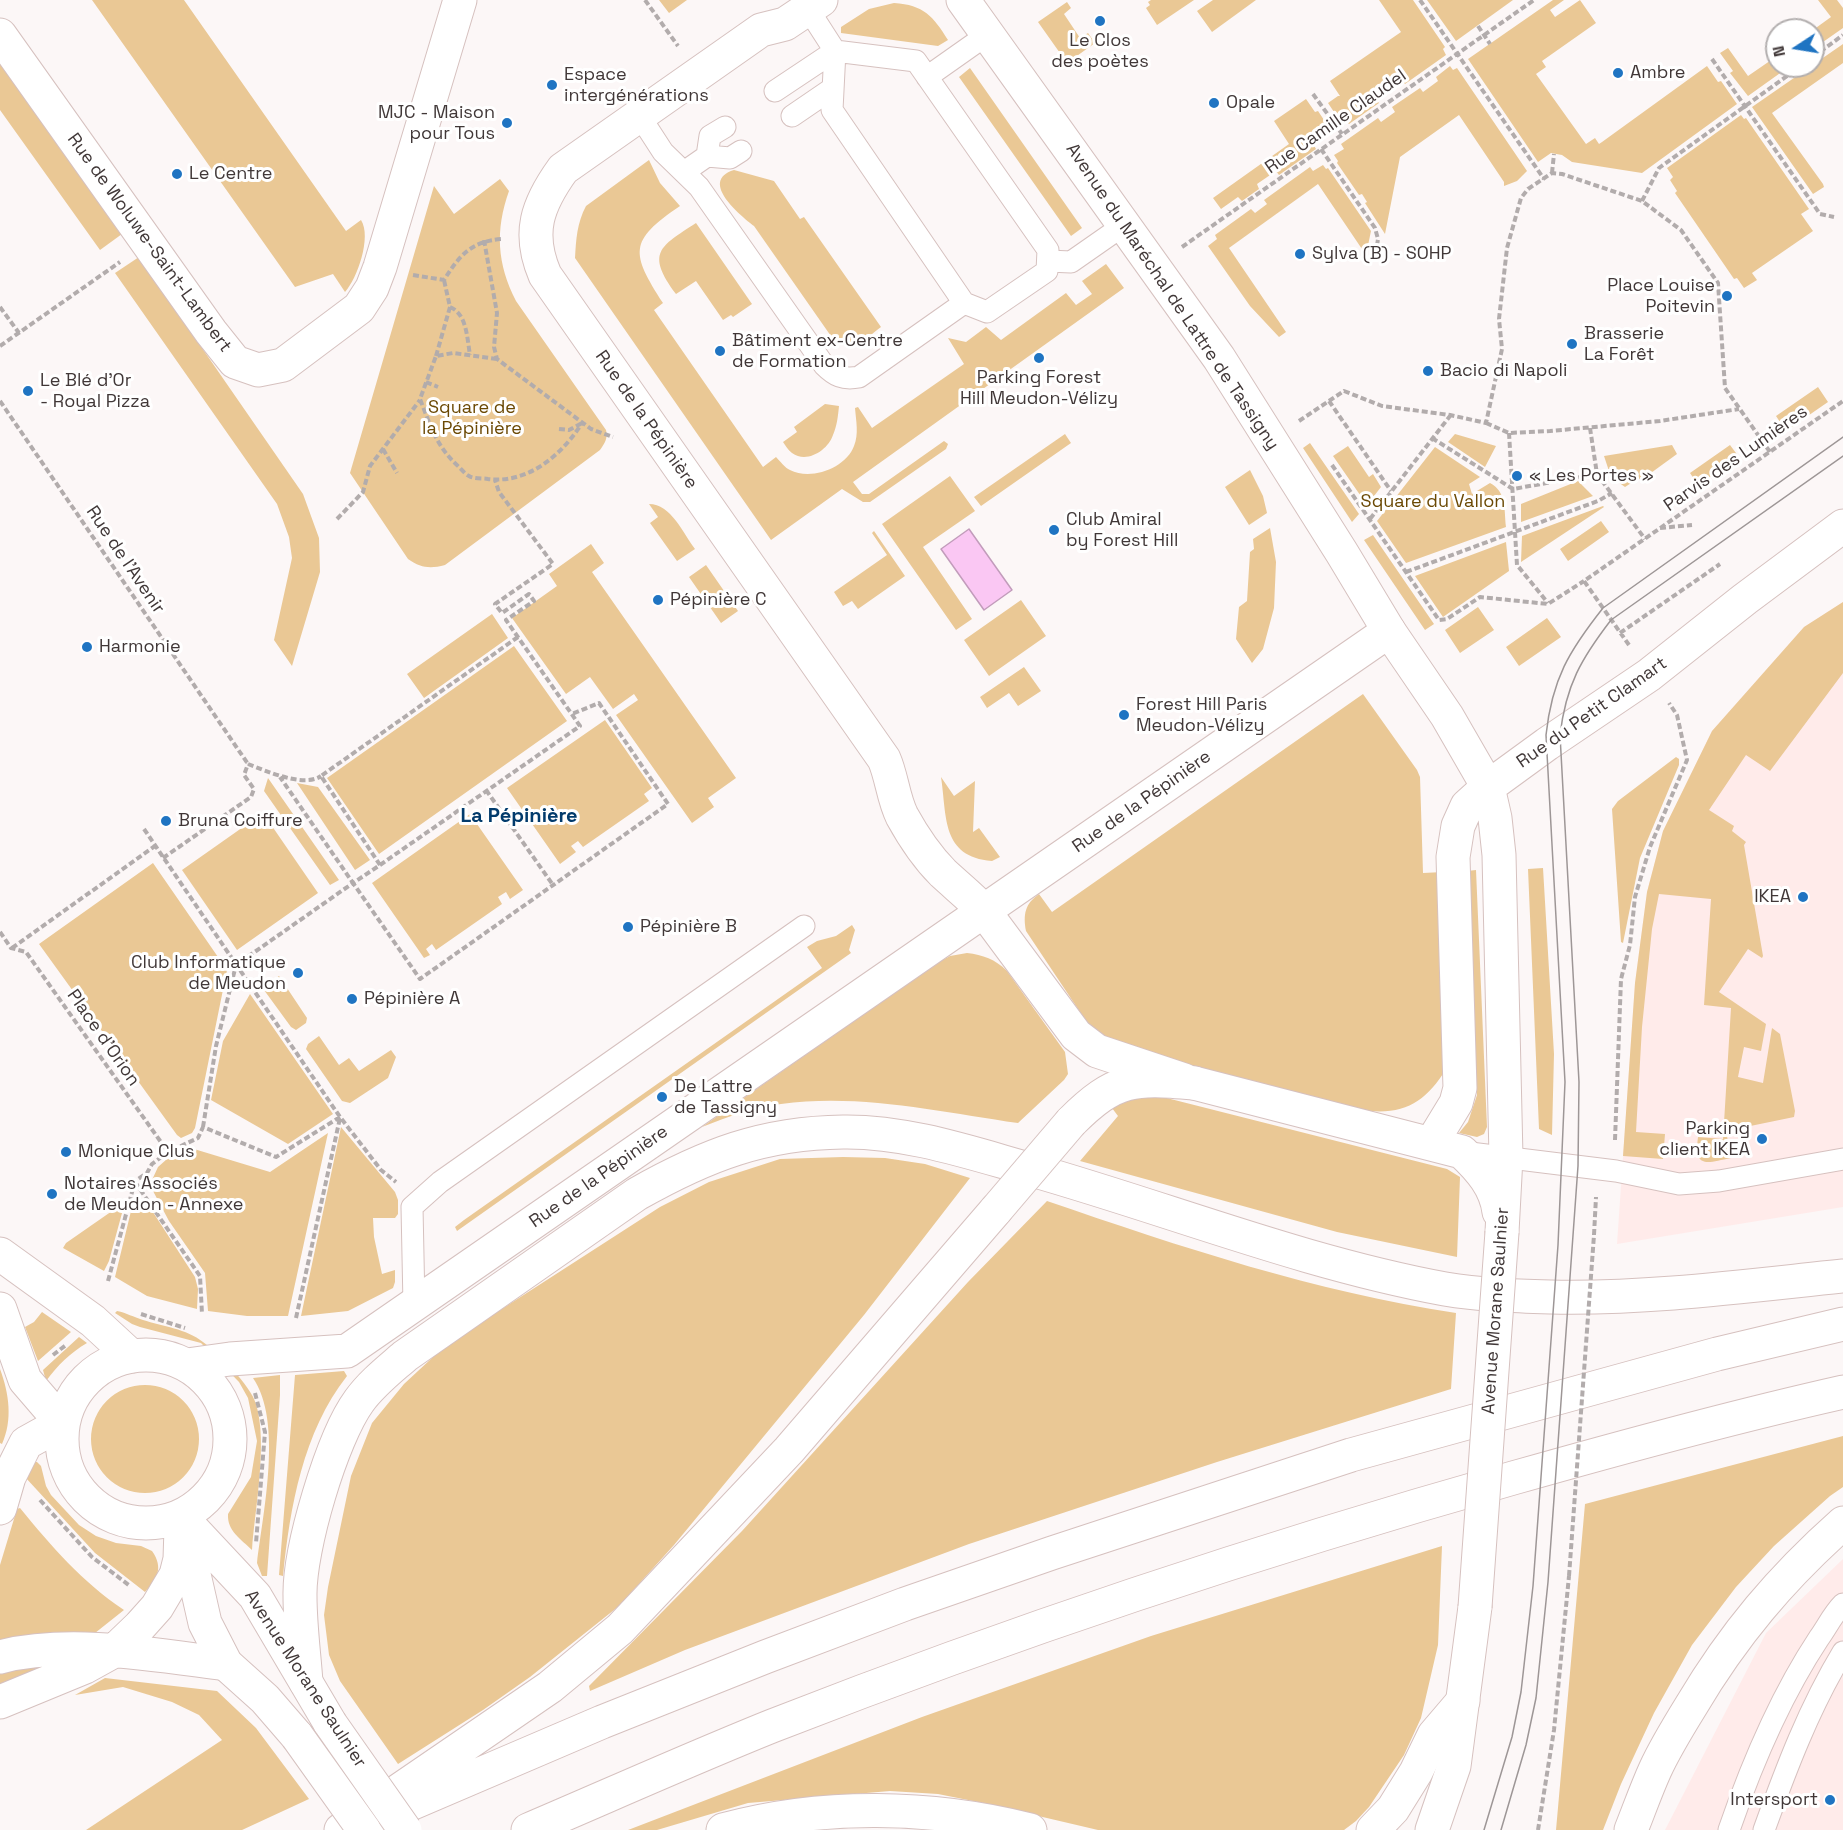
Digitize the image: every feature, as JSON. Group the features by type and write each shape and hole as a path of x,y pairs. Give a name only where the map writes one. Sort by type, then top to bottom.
{"main road":[{"name":"Rue de Woluwe-Saint-Lambert","path":"0,35 211,332 235,362 258,370 283,365 359,308 372,288 381,267 460,0"},
{"name":"Avenue du Maréchal de Lattre de Tassigny","path":"963,0 1219,358 1389,631"},
{"name":"Rue de la Pépinière","path":"814,5 784,24 761,30 563,169 539,211 535,236 537,255 545,275 884,759 890,773 893,793 915,837 942,872 984,911"},
{"name":"Rue du Petit Clamart","path":"1447,1148 1460,1088 1454,857 1458,826 1467,806 1488,787 1547,744 1649,675 1843,526"},
{"name":"Rue de la Pépinière","path":"187,1365 230,1359 347,1351 1389,631"},
{"path":"1389,631 1447,716 1488,787"},
{"name":"Avenue Morane Saulnier","path":"1432,1830 1454,1766 1475,1607 1502,1232 1506,1157 1499,855 1495,818 1488,787"},
{"path":"984,911 1076,1035 1097,1051 1194,1083 1447,1148 1485,1177 1495,1194 1502,1232"},
{"path":"341,1830 550,1687 620,1629 789,1450 1071,1122 1097,1097 1117,1086 1142,1080 1194,1083"},
{"path":"306,1683 300,1594 308,1538 333,1455 358,1402 377,1380 405,1356 637,1194 705,1159 739,1147 783,1138 843,1132 882,1134 923,1142 1097,1189 1309,1256 1447,1289 1511,1296 1610,1298 1704,1291 1843,1275"},
{"path":"0,1254 93,1321 131,1356"},
{"path":"0,1309 25,1380 62,1423"},
{"path":"350,1830 602,1722 905,1604 1052,1552 1351,1455 1684,1363 1843,1324"},
{"path":"150,1355 169,1358 187,1365 208,1382 222,1404 229,1429 228,1456 219,1480 202,1501 181,1517 156,1522 130,1521 106,1513 86,1497 71,1476 63,1452 62,1423 70,1402 86,1380 106,1364 131,1356 150,1355"},
{"path":"528,1830 769,1728 1054,1621 1218,1566 1397,1511 1639,1443 1843,1392"},
{"path":"0,1508 13,1466 26,1443 62,1423"},
{"path":"0,1702 86,1667 114,1651 140,1626 157,1607 176,1575 180,1559 181,1517"},
{"name":"Avenue Morane Saulnier","path":"181,1517 255,1596 330,1723 405,1830"},
{"name":"Avenue Morane Saulnier","path":"181,1517 205,1623 226,1665 266,1699 297,1736 364,1830"},
{"path":"1631,1830 1655,1770 1713,1668 1756,1611 1782,1582 1843,1523"},
{"path":"0,1656 49,1649 114,1651 226,1665"},
{"path":"1373,1830 1393,1809 1416,1772 1434,1735 1463,1701"},
{"path":"723,1830 766,1820 812,1814 882,1810 964,1817 1030,1830"}],"lane":[{"path":"775,91 835,51 916,61 1048,250 1047,271 987,312 964,303 832,110 835,51 814,5"},
{"path":"927,76 988,34"},
{"path":"792,116 833,88"},
{"path":"639,116 663,152 699,187 834,376 848,379 859,377 964,303"},
{"path":"707,156 710,136 725,127"},
{"path":"684,172 707,156 730,158 741,151"},
{"path":"1048,261 1071,262 1124,225"},
{"path":"414,1305 412,1207 440,1182 804,926"},
{"path":"1447,1148 1598,1168 1678,1184 1719,1180 1843,1159"},
{"path":"1729,1830 1745,1784 1776,1714 1804,1661 1843,1604"},
{"path":"1764,1830 1782,1779 1820,1691 1843,1652"}],"path":[{"path":"645,0 698,74"},
{"path":"1420,0 1511,127 1544,179"},
{"name":"Rue Camille Claudel","path":"1154,266 1534,0"},
{"path":"1428,12 1432,7"},
{"path":"1478,26 1490,44"},
{"path":"1825,49 1843,36"},
{"path":"1712,59 1820,214 1834,217"},
{"path":"1642,201 1659,168 1784,78"},
{"path":"1313,94 1342,134"},
{"path":"1321,149 1375,228 1378,239 1376,252 1381,253"},
{"path":"1552,173 1554,154"},
{"path":"1486,423 1502,349 1498,319 1507,248 1521,198 1528,189 1552,173 1562,174 1642,201 1681,230 1718,283 1725,388 1770,452"},
{"path":"337,519 363,492 370,466 420,399 436,356 450,307 444,280 465,252 484,240 535,236"},
{"path":"484,240 497,313 494,347 497,359"},
{"path":"0,346 148,243"},
{"path":"381,267 444,280"},
{"path":"0,307 18,333"},
{"path":"450,307 462,316 470,355"},
{"path":"436,356 453,353 497,359 591,429 622,440"},
{"path":"426,382 438,387"},
{"path":"1270,439 1344,391 1382,406 1450,415 1486,423 1509,433 1660,421 1739,409"},
{"path":"420,399 437,441 470,477 495,480 521,476 556,455 572,439 582,423"},
{"name":"Rue de l'Avenir","path":"0,400 248,764"},
{"path":"1329,401 1391,491"},
{"name":"Parvis des Lumières","path":"1548,604 1843,401"},
{"path":"1366,527 1450,415"},
{"path":"1301,420 1307,429"},
{"path":"559,429 569,430 582,423"},
{"path":"1590,428 1597,474 1645,539"},
{"path":"1509,433 1517,565 1548,604"},
{"path":"1432,438 1513,489 1597,474"},
{"path":"383,449 397,473"},
{"path":"1326,456 1439,620 1447,619 1480,597 1548,604"},
{"path":"108,1281 135,1181 147,1173 152,1164 168,1152 198,1138 203,1127 216,1046 236,964 580,726 506,620 534,601 529,594 502,613 495,604 553,564 499,492 495,480"},
{"path":"1406,572 1598,501 1612,493"},
{"path":"1660,528 1692,525"},
{"path":"1620,633 1720,564"},
{"path":"1584,581 1597,600"},
{"path":"163,858 251,797 254,789 244,775 248,764 280,777 316,780 518,637"},
{"path":"280,777 420,979 668,804 599,703 572,714"},
{"path":"1538,1830 1554,1730 1569,1576 1598,1168 1614,1141 1621,979 1630,945 1635,897 1647,857 1687,760 1677,715"},
{"path":"321,776 380,864"},
{"path":"486,790 553,885"},
{"path":"144,829 340,1117 381,1170 420,1201"},
{"path":"11,948 155,846"},
{"name":"Place d'Orion","path":"0,932 11,948 26,952 168,1152"},
{"path":"203,1127 276,1157 340,1117"},
{"path":"295,1321 340,1117"},
{"path":"135,1181 201,1276 202,1314"},
{"path":"93,1321 112,1305 128,1308 149,1318 180,1326 205,1339 248,1377 258,1400 265,1432 254,1560 240,1580"},
{"path":"13,1466 53,1516 92,1557 157,1607"}],"shaded area":[{"path":"969,529 1012,590 984,610 941,549"},
{"path":"1843,602 1843,1207 1617,1244 1635,983 1647,892 1663,831 1712,731 1804,627"},
{"path":"1843,1559 1843,1830 1665,1830 1766,1633"}],"green space":[{"path":"92,0 184,0 346,231 361,220 365,237 362,258 345,292 333,274 295,287"},
{"path":"659,0 687,0 669,13"},
{"path":"1151,0 1194,0 1157,25 1146,8 1150,5 1148,2"},
{"path":"1213,0 1256,0 1212,32 1197,11"},
{"path":"1379,0 1413,0 1445,47 1443,49 1446,55 1405,84 1402,80 1375,98 1379,103 1349,124 1341,116 1338,118 1328,103 1340,96 1330,81 1401,32"},
{"path":"1427,0 1513,0 1456,41"},
{"path":"1553,0 1564,0 1550,10 1555,17 1580,0 1596,23 1542,61 1546,67 1536,74 1586,144 1595,138 1599,144 1707,66 1737,104 1642,173 1572,162 1562,155 1551,153 1538,162 1468,59"},
{"path":"1818,0 1837,0 1843,8 1843,28 1825,41 1825,21 1831,17"},
{"path":"1067,2 1071,8 1064,14 1080,38 1088,33 1095,43 1067,63 1038,22"},
{"path":"894,3 913,6 927,13 948,40 938,46 841,33 841,27 869,9"},
{"path":"1843,44 1843,63 1825,76 1825,56"},
{"path":"1728,48 1748,76 1765,64 1765,78 1773,78 1748,96 1730,73 1733,71 1720,53"},
{"path":"0,63 122,234 100,250 0,110"},
{"path":"1450,66 1453,70 1457,68 1527,171 1517,181 1504,186 1504,182 1459,115 1400,157 1385,234 1365,203 1367,202 1362,194 1359,195 1334,155 1344,149 1341,144 1378,118 1381,122 1395,112 1392,107 1420,88 1423,92 1438,81 1436,77"},
{"path":"970,68 1082,228 1071,236 959,77"},
{"path":"1794,78 1822,78 1772,113 1824,187 1813,194 1752,107"},
{"path":"1306,99 1328,126 1329,132 1313,144 1316,149 1279,175 1276,171 1257,184 1259,189 1242,201 1238,197 1221,209 1213,198 1289,144 1274,121"},
{"path":"1741,115 1744,119 1746,118 1809,209 1801,214 1813,231 1752,273 1757,280 1744,288 1737,278 1734,279 1675,193 1677,191 1670,180 1673,177 1667,168"},
{"path":"649,160 660,183 680,206 651,229 643,239 640,249 645,272 663,303 654,310 763,467 776,457 788,469 808,474 827,470 844,461 856,441 855,408 858,407 872,428 964,364 948,338 966,342 986,327 1001,340 1066,293 1076,305 1092,294 1082,281 1106,264 1124,288 853,482 862,494 869,494 944,441 948,444 946,449 870,502 863,502 842,489 771,540 575,258 579,225 586,206"},
{"path":"1323,165 1326,169 1328,168 1371,231 1366,255 1318,184 1229,248 1286,332 1279,337 1250,306 1208,246 1217,239 1215,235 1251,209 1255,213 1267,204 1264,200 1310,167 1313,171"},
{"path":"734,170 774,181 800,219 804,217 881,327 859,343 847,344 833,339 754,226 732,207 721,190 720,182 724,175"},
{"name":"Square de la Pépinière","path":"500,179 509,191 502,219 500,247 510,287 516,301 606,430 606,438 600,450 445,565 426,567 408,559 350,473 434,186 454,214"},
{"path":"696,223 752,304 733,317 731,315 723,320 696,281 676,294 661,269 659,260 666,245"},
{"path":"139,257 303,494 319,538 320,572 292,666 274,640 292,558 289,537 277,504 115,273"},
{"path":"1818,387 1828,402 1786,431 1776,416"},
{"path":"825,404 839,406 834,432 827,446 810,456 798,456 792,453 783,442 797,432 794,427"},
{"path":"1065,434 1071,443 981,506 974,497"},
{"path":"1455,434 1496,446 1485,467 1448,442"},
{"path":"1310,443 1359,514 1352,522 1303,448"},
{"path":"1672,445 1677,454 1644,478 1625,487 1611,477 1604,456"},
{"path":"1730,445 1739,457 1698,485 1690,473"},
{"path":"1348,446 1369,477 1373,474 1381,487 1367,505 1333,456"},
{"name":"Square du Vallon","path":"1435,447 1480,477 1469,484 1472,494 1490,483 1499,491 1504,502 1506,527 1406,563 1377,521"},
{"path":"1250,470 1263,496 1267,513 1249,525 1225,487"},
{"path":"950,476 975,511 923,547 972,619 956,630 882,524"},
{"path":"1578,481 1593,496 1521,522 1521,504"},
{"path":"649,504 657,505 670,514 695,549 677,561 650,523 658,517"},
{"path":"1604,507 1521,562 1522,536"},
{"path":"1601,521 1609,532 1568,561 1560,549"},
{"path":"1270,528 1276,562 1274,608 1263,649 1252,663 1236,639 1239,607 1247,601 1250,552 1254,549 1253,539"},
{"path":"874,531 905,576 858,609 852,601 843,606 834,592 887,555 872,533"},
{"path":"1373,535 1434,624 1425,630 1364,540"},
{"path":"1506,542 1509,571 1443,617 1415,576"},
{"path":"591,544 604,563 592,572 736,778 708,798 714,807 692,823 616,715 638,700 634,694 613,709 590,677 566,694 512,618 557,586 549,574"},
{"path":"706,565 738,611 721,623 689,577"},
{"path":"1021,600 1046,636 989,676 964,640"},
{"path":"1843,602 1843,673 1770,771 1746,755 1709,810 1734,826 1732,831 1746,842 1744,845 1763,956 1762,958 1748,949 1719,992 1766,1024 1761,1051 1744,1047 1738,1077 1763,1083 1772,1028 1780,1034 1795,1111 1794,1117 1726,1131 1731,1158 1709,1162 1700,1159 1697,1147 1698,1137 1723,1139 1731,1008 1704,1005 1711,899 1659,894 1652,929 1642,1027 1636,1132 1665,1134 1663,1159 1623,1156 1635,983 1647,892 1663,831 1712,731 1804,627"},
{"path":"1478,607 1494,630 1460,653 1445,630"},
{"path":"492,614 508,638 424,698 407,674"},
{"path":"1547,618 1561,637 1519,666 1506,647"},
{"path":"514,646 567,721 379,854 327,778"},
{"path":"1024,667 1041,691 1018,706 1009,693 987,708 980,697"},
{"path":"1363,694 1420,777 1423,873 1443,872 1446,1069 1439,1080 1415,1103 1395,1110 1370,1111 1124,1049 1094,1033 1026,931 1025,914 1031,902 1039,894 1052,912"},
{"path":"605,720 652,788 644,794 649,801 583,847 578,841 571,846 576,852 560,864 507,788"},
{"path":"1676,757 1679,759 1679,765 1640,858 1623,943 1621,942 1612,809 1618,801"},
{"path":"941,777 954,796 975,781 973,832 979,828 1000,857 992,861 975,858 963,852 955,843 946,820"},
{"path":"268,778 339,880 330,885 264,791"},
{"path":"297,783 318,787 370,860 355,870"},
{"path":"263,813 318,893 237,950 182,870"},
{"path":"470,814 523,890 510,899 506,892 498,897 502,904 436,950 432,944 426,949 430,955 424,958 372,883"},
{"path":"153,863 227,970 195,1128 192,1133 181,1138 39,944"},
{"path":"1543,868 1554,1054 1552,1135 1539,1129 1528,869"},
{"path":"1476,870 1487,1127 1484,1134 1477,1137 1459,1133 1468,1122 1477,1095 1467,871"},
{"path":"852,925 855,930 849,950 851,953 457,1231 455,1227 464,1220 822,968 807,947 817,941 836,936"},
{"path":"967,953 988,958 1007,971 1065,1052 1068,1074 1018,1123 900,1105 810,1101 761,1107 702,1127 937,963 950,956"},
{"path":"279,976 307,1018 306,1023 296,1030 291,1027 264,990 265,986"},
{"path":"250,994 333,1114 288,1144 211,1100 223,1041"},
{"path":"319,1036 339,1065 349,1058 359,1071 391,1050 396,1057 388,1078 350,1103 342,1101 306,1049 308,1044"},
{"path":"1135,1090 1447,1169 1460,1177 1457,1257 1337,1232 1080,1161 1118,1116 1109,1104"},
{"path":"341,1127 395,1192 398,1200 398,1214 395,1218 373,1218 374,1237 382,1274 395,1270 395,1282 393,1288 348,1311 301,1316"},
{"path":"328,1133 288,1316 247,1316 208,1311 205,1273 169,1221 153,1191 152,1180 158,1167 167,1159 194,1149 270,1172"},
{"path":"885,1158 925,1164 970,1178 864,1315 674,1545 619,1606 530,1677 398,1764 340,1681 329,1655 324,1615 351,1476 372,1423 404,1384 446,1345 660,1207 709,1182 780,1159"},
{"path":"1047,1201 1198,1251 1300,1280 1404,1304 1456,1313 1451,1389 1217,1462 969,1544 685,1650 590,1691 589,1686 742,1531 968,1282"},
{"path":"125,1202 109,1261 104,1271 63,1248 66,1243"},
{"path":"142,1205 149,1206 195,1277 198,1289 197,1309 147,1296 115,1277 131,1211"},
{"path":"117,1311 182,1331 197,1338 225,1362 248,1388 256,1404 261,1437 260,1476 252,1550 236,1534 228,1520 228,1514 251,1477 257,1441 248,1398 239,1382 201,1343 132,1324 115,1313"},
{"path":"42,1312 71,1332 38,1361 25,1327 34,1322"},
{"path":"79,1337 87,1343 65,1360 46,1381 43,1370"},
{"path":"0,1369 6,1387 9,1416 2,1444 0,1443"},
{"path":"344,1371 347,1376 319,1421 301,1471 290,1524 283,1576 279,1575 295,1375"},
{"path":"280,1375 267,1576 262,1576 257,1563 269,1468 269,1442 262,1396 253,1378"},
{"path":"145,1385 166,1389 183,1401 195,1418 199,1439 195,1460 183,1477 166,1489 145,1493 124,1489 107,1477 95,1460 91,1439 95,1418 107,1401 124,1389"},
{"path":"1843,1436 1843,1487 1774,1546 1736,1587 1692,1645 1654,1713 1621,1784 1603,1830 1556,1830 1585,1504"},
{"path":"33,1462 41,1466 51,1495 79,1525 96,1536 116,1543 141,1546 152,1551 158,1568 156,1578 145,1592 95,1553 25,1477"},
{"path":"20,1508 81,1575 124,1610 90,1637 0,1646 0,1565 17,1509"},
{"path":"1442,1546 1438,1645 1421,1718 1404,1755 1369,1807 1344,1830 1098,1830 938,1794 890,1791 748,1803 657,1830 628,1830 922,1717 1151,1636"},
{"path":"58,1660 0,1688 0,1670"},
{"path":"105,1678 217,1691 256,1728 309,1799 242,1830 86,1830 222,1740 199,1715 172,1702 123,1687 75,1695"}],"tram line":[{"path":"1484,1830 1512,1737 1521,1692 1533,1586 1558,1245 1565,1082 1546,735 1553,698 1572,652 1603,608 1843,437"},
{"path":"1501,1830 1526,1745 1536,1698 1548,1582 1578,1166 1579,1082 1560,735 1566,701 1583,660 1611,620 1843,456"}],"place":[{"name":"Le Clos des poètes","path":"1100,21"},
{"name":"Ambre","path":"1618,73"},
{"name":"Espace intergénérations","path":"552,85"},
{"name":"Opale","path":"1214,103"},
{"name":"MJC - Maison pour Tous","path":"507,123"},
{"name":"Le Centre","path":"177,174"},
{"name":"Sylva (B) - SOHP","path":"1300,254"},
{"name":"Place Louise Poitevin","path":"1727,296"},
{"name":"Brasserie La Forêt","path":"1572,344"},
{"name":"Bâtiment ex-Centre de Formation","path":"720,351"},
{"name":"Parking Forest Hill Meudon-Vélizy","path":"1039,358"},
{"name":"Bacio di Napoli","path":"1428,371"},
{"name":"Le Blé d'Or - Royal Pizza","path":"28,391"},
{"name":"« Les Portes »","path":"1517,476"},
{"name":"Club Amiral by Forest Hill","path":"1054,530"},
{"name":"Pépinière C","path":"658,600"},
{"name":"Harmonie","path":"87,647"},
{"name":"Forest Hill Paris Meudon-Vélizy","path":"1124,715"},
{"name":"Bruna Coiffure","path":"166,821"},
{"name":"IKEA","path":"1803,897"},
{"name":"Pépinière B","path":"628,927"},
{"name":"Club Informatique de Meudon","path":"298,973"},
{"name":"Pépinière A","path":"352,999"},
{"name":"De Lattre de Tassigny","path":"662,1097"},
{"name":"Parking client IKEA","path":"1762,1139"},
{"name":"Monique Clus","path":"66,1152"},
{"name":"Notaires Associés de Meudon - Annexe","path":"52,1194"},
{"name":"Intersport","path":"1830,1800"}],"district":[{"name":"La Pépinière","path":"519,817"}]}
